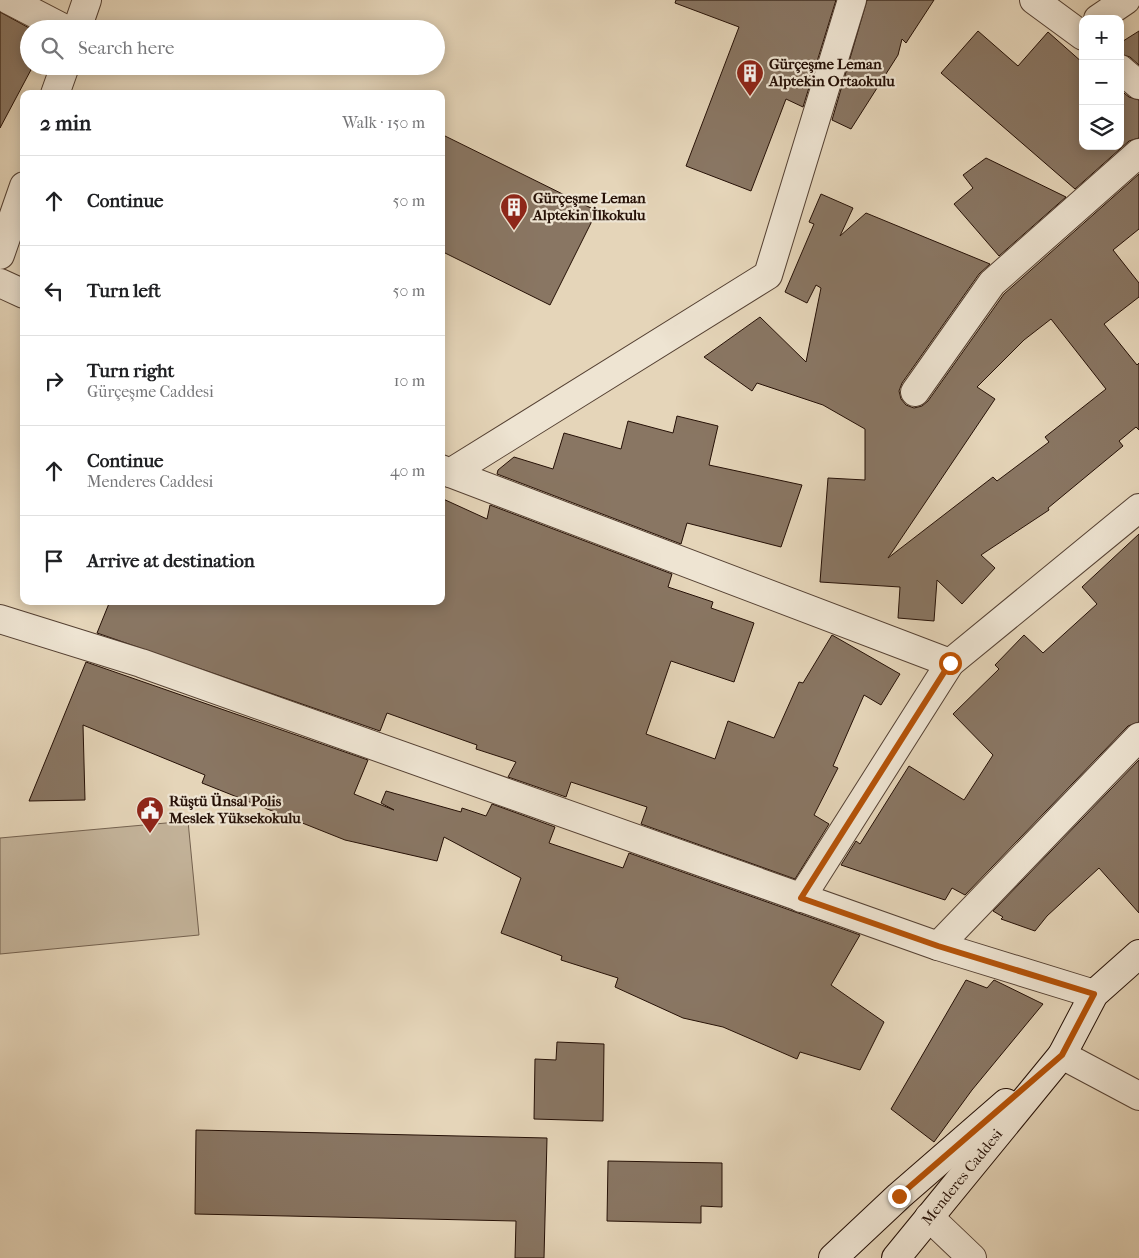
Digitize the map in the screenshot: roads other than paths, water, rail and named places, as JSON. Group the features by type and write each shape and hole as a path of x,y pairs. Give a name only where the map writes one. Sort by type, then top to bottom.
{"street":[{"path":"8,0 47,20"},
{"path":"80,20 87,0"},
{"path":"446,471 768,275 852,0"},
{"path":"1034,0 1079,25"},
{"path":"1105,15 1126,0"},
{"path":"1124,72 1139,85"},
{"path":"56,90 61,75"},
{"path":"915,392 992,283 1139,153"},
{"path":"0,255 20,198"},
{"path":"0,283 20,292"},
{"path":"446,471 950,663"},
{"path":"801,898 950,663 1139,508"},
{"path":"0,619 141,663 938,946 1094,994"},
{"path":"938,946 1139,737"},
{"path":"1139,954 1094,994 1062,1055 1139,1096"},
{"name":"Menderes Caddesi","path":"896,1258 1062,1055"},
{"name":"Menderes Caddesi","path":"833,1258 899,1196 1062,1055"},
{"path":"929,1217 972,1258"}],"place":[{"name":"Gürçeşme Leman Alptekin Ortaokulu","path":"750,97"},
{"name":"Gürçeşme Leman Alptekin İlkokulu","path":"514,231"},
{"name":"Rüştü Ünsal Polis Meslek Yüksekokulu","path":"150,834"}]}
